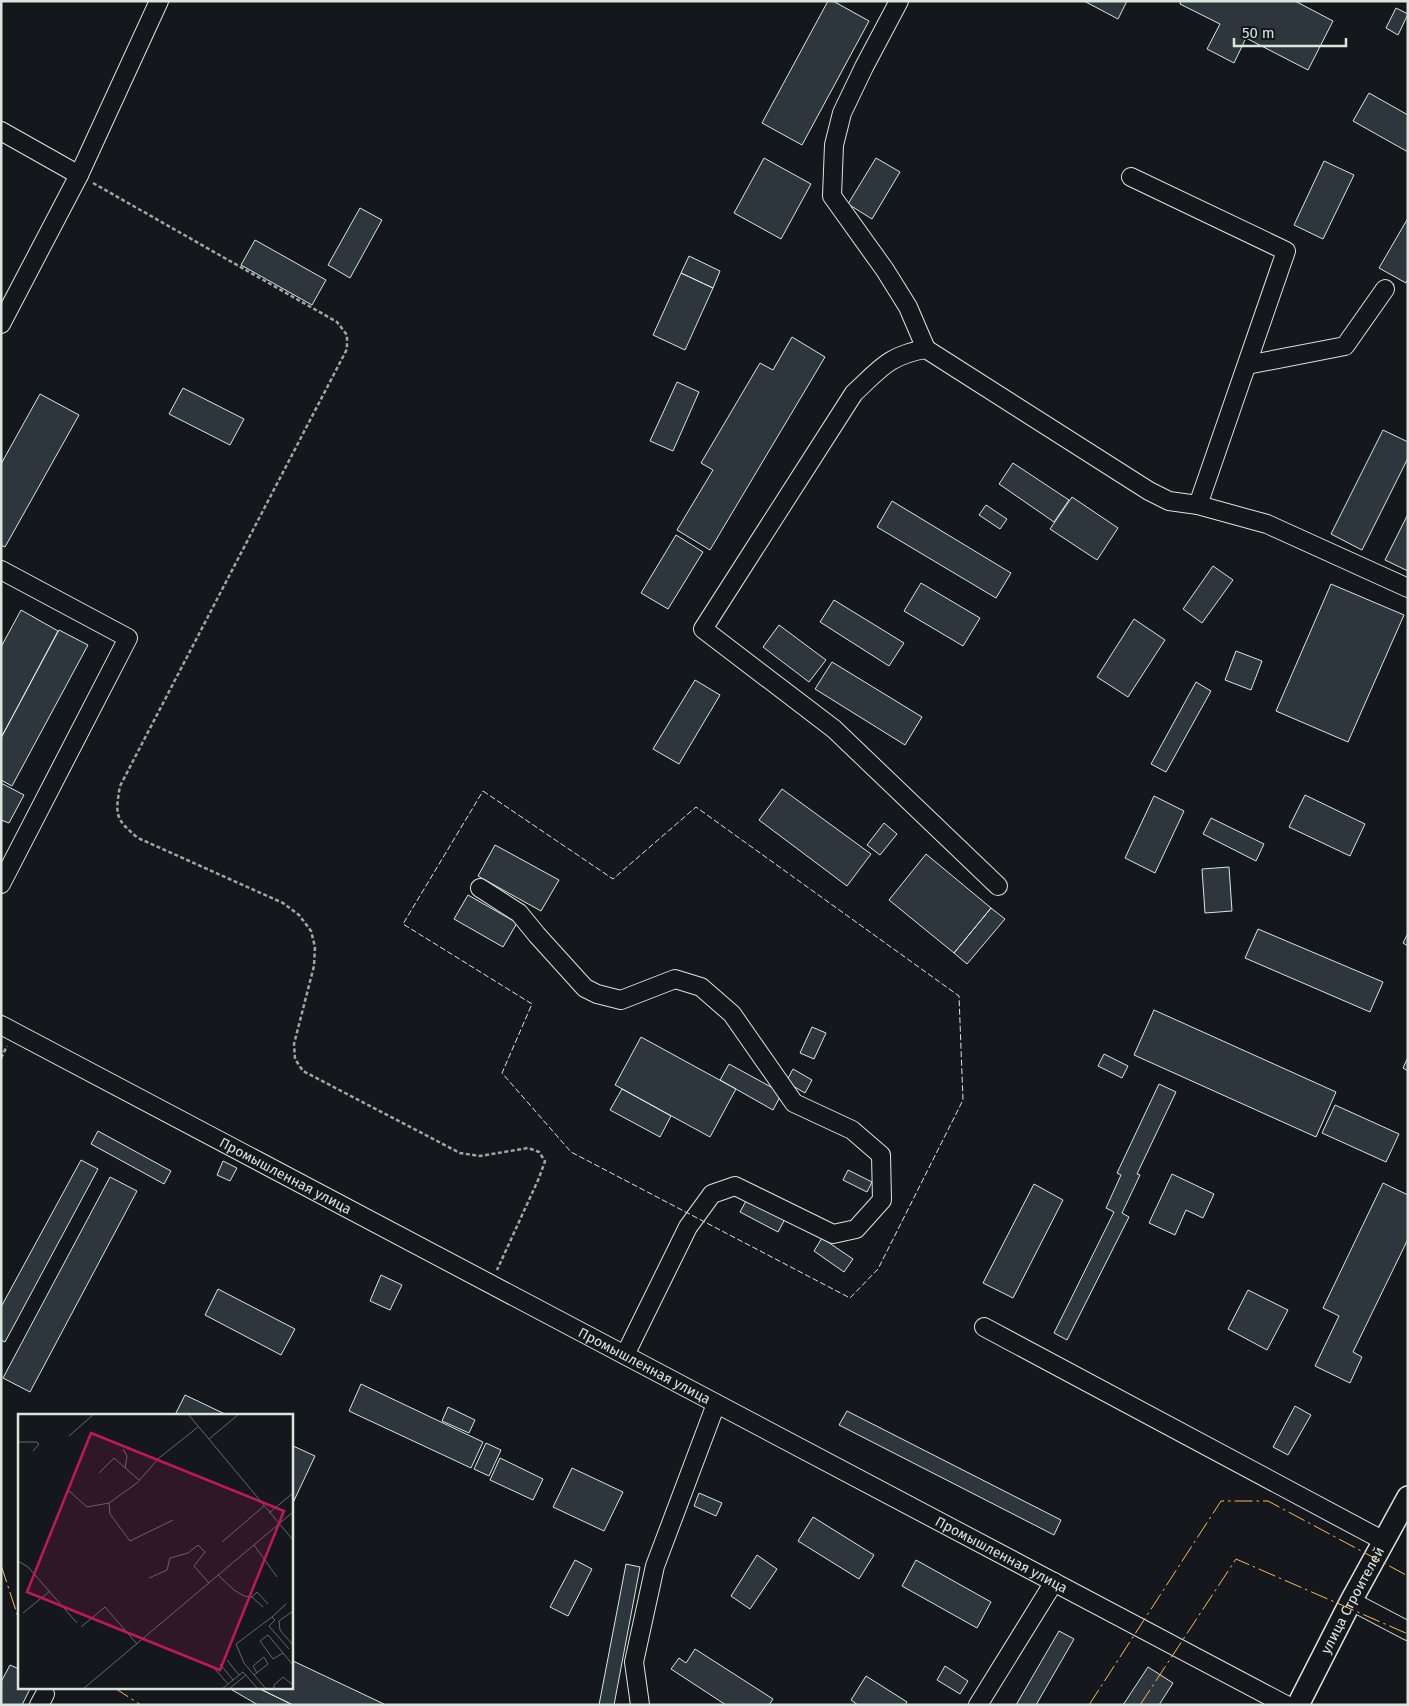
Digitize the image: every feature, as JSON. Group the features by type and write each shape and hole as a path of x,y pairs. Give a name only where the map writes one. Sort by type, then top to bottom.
{"main road":[{"name":"улица Строителей","path":"1298,1705 1351,1601 1408,1497"}],"street":[{"path":"1,324 79,175 159,1"},
{"path":"899,1 842,113 834,146 832,196 885,270 908,307 926,349 1149,491 1169,501 1198,505 1267,524 1408,588"},
{"path":"1,131 79,175"},
{"path":"1131,177 1286,251 1198,505"},
{"path":"1247,365 1346,346 1384,289"},
{"path":"926,349 902,355 886,363 854,393 703,629 834,729 998,886"},
{"path":"1,570 128,638 1,884"},
{"path":"480,888 519,913 585,988 597,994 621,1000 675,979 702,987 732,1014 794,1103 852,1130 881,1155 882,1200 856,1229 833,1234 735,1186 712,1194 688,1227 625,1355"},
{"name":"Промышленная улица","path":"1,1025 1286,1705"},
{"path":"984,1327 1384,1541"},
{"path":"640,1705 634,1662 655,1566 716,1404"},
{"path":"978,1705 1054,1582"},
{"path":"1351,1601 1408,1631"}],"path":[{"path":"79,175 337,322 347,335 348,350 120,786 116,807 122,824 138,838 283,903 299,916 311,931 315,947 314,966 294,1044 295,1059 303,1071 460,1153 480,1156 528,1148 539,1152 545,1161 539,1178 491,1284"}],"building":[{"path":"828,1 833,1 869,21 802,145 762,123"},
{"path":"1084,1 1127,1 1118,19"},
{"path":"1181,1 1295,1 1333,21 1308,70 1246,38 1234,63 1207,49 1220,24 1180,4"},
{"path":"1396,8 1408,14 1398,35 1386,28"},
{"path":"1369,93 1408,115 1408,152 1353,121"},
{"path":"764,158 811,184 781,239 734,213"},
{"path":"876,158 900,172 872,219 848,204"},
{"path":"1324,161 1354,175 1323,239 1294,225"},
{"path":"360,208 382,220 350,278 328,265"},
{"path":"1408,218 1408,279 1406,283 1379,268"},
{"path":"255,240 326,280 312,305 241,265"},
{"path":"689,256 720,271 713,288 681,273"},
{"path":"681,273 713,288 685,350 653,335"},
{"path":"792,337 825,357 710,550 677,530 713,470 701,463 760,363 773,370"},
{"path":"677,382 699,392 673,451 650,441"},
{"path":"183,388 244,419 230,445 169,414"},
{"path":"40,394 79,415 5,547 1,545 1,464"},
{"path":"1383,430 1408,442 1408,458 1362,550 1331,534"},
{"path":"1013,463 1069,500 1054,522 999,484"},
{"path":"1072,497 1118,528 1097,560 1050,529"},
{"path":"892,501 1011,573 996,598 877,527"},
{"path":"986,505 1007,519 1000,529 979,515"},
{"path":"1408,514 1408,571 1385,560"},
{"path":"676,535 703,552 668,609 641,593"},
{"path":"1213,566 1233,580 1202,623 1183,609"},
{"path":"921,583 980,618 963,646 904,611"},
{"path":"1331,584 1404,615 1348,742 1276,711"},
{"path":"834,600 904,643 889,666 820,622"},
{"path":"21,610 58,631 1,738 1,647"},
{"path":"1134,619 1165,640 1128,697 1097,677"},
{"path":"779,625 826,660 809,682 763,647"},
{"path":"59,630 88,645 12,786 1,780 1,738"},
{"path":"1236,651 1262,661 1251,690 1225,680"},
{"path":"832,662 922,717 905,745 815,689"},
{"path":"695,680 720,695 679,764 653,749"},
{"path":"1196,682 1211,691 1166,772 1151,764"},
{"path":"1,783 24,795 9,823 1,820"},
{"path":"782,789 871,854 847,886 759,820"},
{"path":"1305,795 1365,824 1350,856 1289,827"},
{"path":"1154,796 1184,811 1155,873 1125,858"},
{"path":"1211,818 1264,844 1256,861 1203,834"},
{"path":"884,823 897,834 880,855 867,845"},
{"path":"495,845 559,880 541,911 478,876"},
{"path":"926,854 991,908 954,953 889,900"},
{"path":"1229,867 1232,911 1205,913 1202,869"},
{"path":"468,895 517,923 503,947 454,919"},
{"path":"991,908 1005,919 967,964 954,953"},
{"path":"1258,929 1383,982 1370,1012 1245,958"},
{"path":"1408,933 1408,946 1403,943"},
{"path":"1154,1010 1336,1092 1316,1137 1134,1055"},
{"path":"812,1027 826,1033 814,1059 800,1053"},
{"path":"641,1037 736,1089 710,1137 615,1085"},
{"path":"1104,1054 1128,1066 1122,1078 1098,1066"},
{"path":"1408,1057 1408,1071 1403,1068"},
{"path":"729,1064 782,1093 773,1110 720,1080"},
{"path":"793,1069 812,1080 805,1093 786,1082"},
{"path":"1159,1084 1176,1092 1137,1174 1140,1175 1122,1213 1129,1217 1067,1340 1054,1333 1114,1212 1106,1208 1121,1175 1117,1173"},
{"path":"622,1089 671,1116 660,1137 610,1110"},
{"path":"1335,1105 1399,1134 1386,1162 1322,1133"},
{"path":"98,1131 171,1171 164,1184 91,1144"},
{"path":"81,1160 98,1169 5,1342 1,1340 1,1307"},
{"path":"223,1161 237,1168 230,1181 217,1175"},
{"path":"848,1170 872,1182 867,1192 843,1180"},
{"path":"1172,1174 1214,1194 1203,1218 1186,1210 1175,1235 1149,1223"},
{"path":"110,1177 137,1191 30,1392 3,1378"},
{"path":"1383,1183 1408,1195 1408,1239 1353,1352 1362,1357 1350,1383 1315,1366 1339,1316 1323,1308"},
{"path":"1034,1184 1063,1200 1013,1298 983,1283"},
{"path":"747,1199 785,1219 778,1232 740,1212"},
{"path":"822,1238 853,1259 844,1272 814,1251"},
{"path":"381,1275 402,1285 390,1310 370,1301"},
{"path":"218,1289 295,1329 281,1355 205,1315"},
{"path":"1248,1290 1288,1310 1267,1350 1228,1329"},
{"path":"361,1384 483,1442 471,1468 349,1411"},
{"path":"185,1395 225,1414 176,1414"},
{"path":"1295,1406 1311,1415 1288,1455 1273,1447"},
{"path":"448,1407 475,1420 469,1433 442,1421"},
{"path":"847,1411 1061,1520 1054,1535 839,1425"},
{"path":"486,1443 501,1450 489,1476 474,1469"},
{"path":"292,1445 315,1456 292,1505"},
{"path":"500,1458 543,1479 533,1500 490,1480"},
{"path":"572,1468 623,1492 604,1531 553,1507"},
{"path":"699,1493 722,1503 716,1516 694,1506"},
{"path":"813,1517 874,1555 859,1579 798,1541"},
{"path":"757,1555 777,1569 750,1609 731,1596"},
{"path":"575,1560 592,1569 568,1616 550,1607"},
{"path":"916,1560 991,1602 977,1628 902,1586"},
{"path":"626,1564 640,1567 614,1705 599,1705"},
{"path":"1059,1631 1074,1639 1036,1705 1016,1705"},
{"path":"695,1649 773,1699 769,1705 726,1705 671,1669 679,1658 686,1663"},
{"path":"292,1660 386,1705 293,1705 258,1688 292,1688"},
{"path":"10,1665 18,1669 18,1688 30,1688 22,1705 1,1705 1,1682"},
{"path":"945,1666 968,1681 960,1694 937,1680"},
{"path":"1148,1667 1173,1683 1159,1705 1123,1705"},
{"path":"866,1676 907,1702 905,1705 858,1705 851,1700"},
{"path":"229,1688 258,1688 293,1705 258,1705"}],"fence":[{"path":"483,791 613,879 696,807 959,996 963,1100 878,1269 850,1298 571,1152 502,1073 532,1004 403,924 483,791"}],"power":[{"path":"1089,1705 1221,1501 1268,1501 1408,1576"},
{"path":"1140,1705 1236,1559 1408,1634"},
{"path":"1,1565 18,1617"},
{"path":"115,1688 141,1705"}]}
